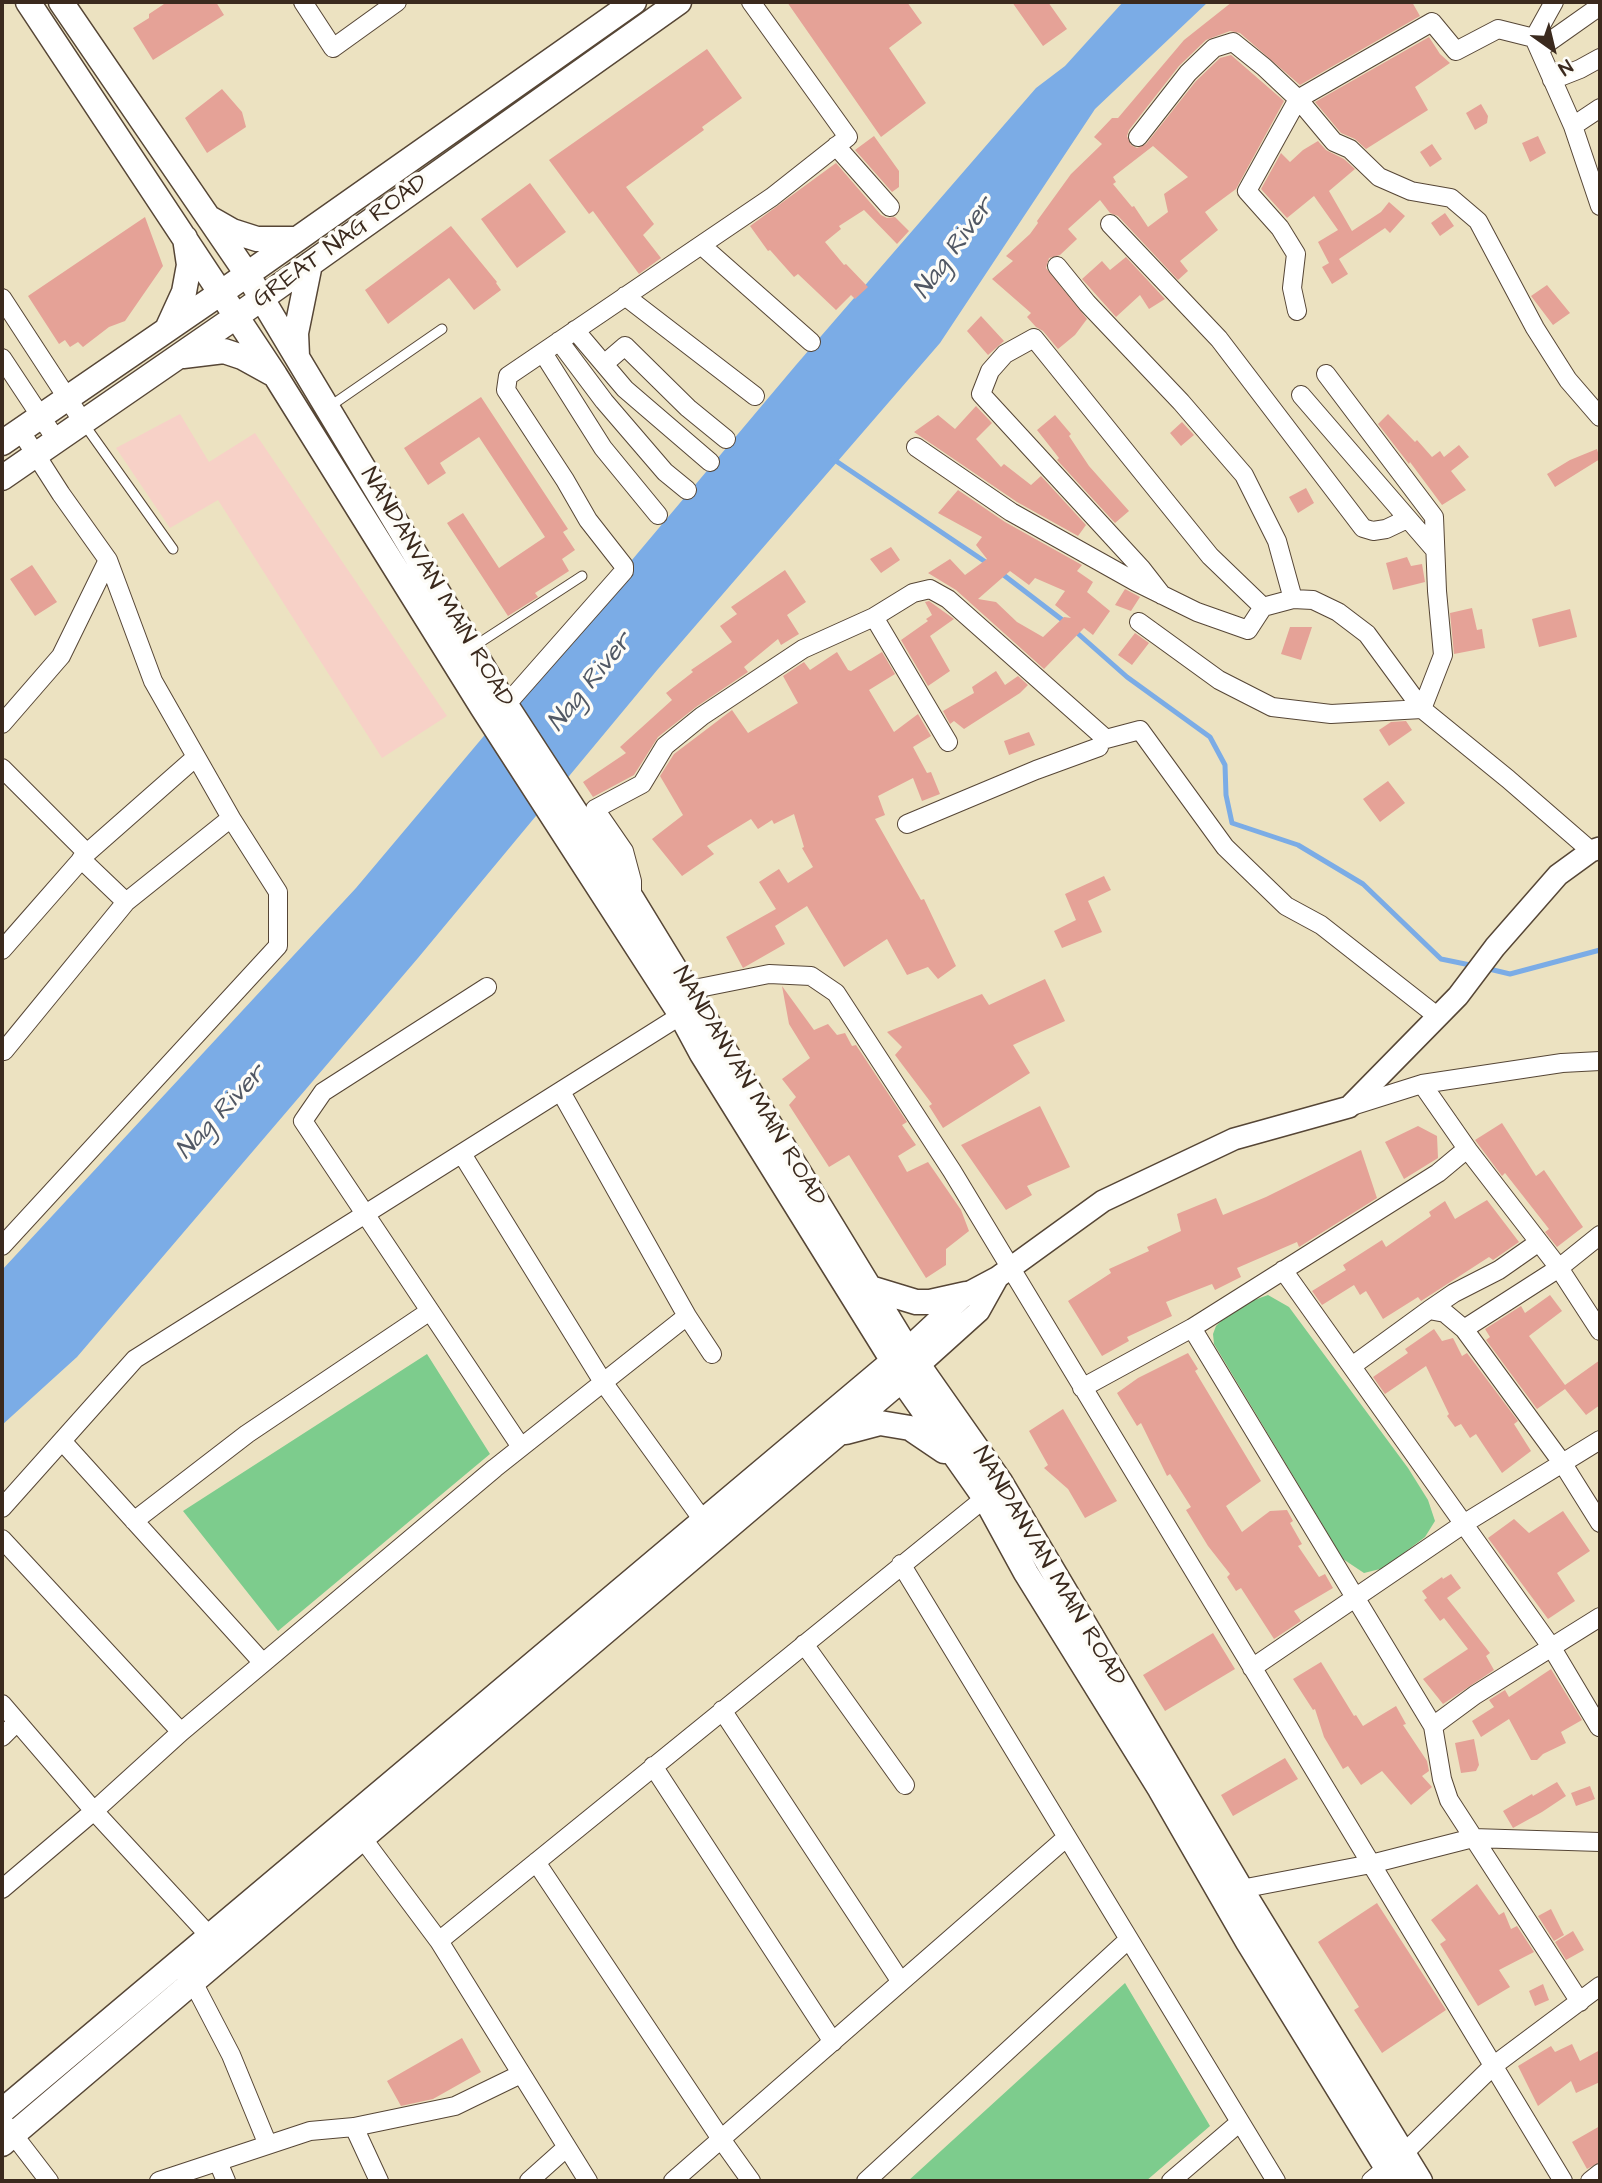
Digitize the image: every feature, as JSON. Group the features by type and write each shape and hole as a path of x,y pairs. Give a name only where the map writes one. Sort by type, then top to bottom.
{"main road":[{"path":"28,2 497,704"},
{"name":"NANDANVAN MAIN ROAD","path":"61,2 262,298 472,648 497,704 561,808 632,899 689,1003 870,1288 905,1364 1001,1483 1241,1889 1389,2171 1420,2181"},
{"name":"GREAT NAG ROAD","path":"21,430 634,2"},
{"name":"GREAT NAG ROAD","path":"2,478 237,317 679,2"},
{"path":"210,219 232,231 257,239 297,239"},
{"path":"166,331 184,292 189,265 186,238"},
{"path":"298,358 296,333 310,264"},
{"path":"180,356 224,352 242,357 275,374"},
{"path":"561,808 689,1003 702,1054 781,1184 905,1364 957,1458 985,1498 1026,1573 1160,1789 1248,1942 1389,2171"},
{"path":"870,1288 916,1301 930,1302 966,1294"},
{"path":"709,1530 838,1434 905,1364"},
{"path":"2,2111 218,1945 905,1364"},
{"path":"838,1434 880,1423 910,1428 957,1458"},
{"path":"6,2133 184,1973"}],"street":[{"path":"303,2 333,48 397,2"},
{"path":"497,704 624,572 624,566 588,520 506,390 508,376 772,197 848,137 751,2"},
{"path":"1536,44 1554,2"},
{"path":"1536,44 1600,6"},
{"path":"1297,311 1292,288 1296,254 1280,228 1247,191 1298,99 1432,22 1456,51 1498,29 1536,44 1595,171 1600,206"},
{"path":"1138,136 1188,73 1214,48 1233,41 1298,99 1334,142 1350,149 1379,177 1410,191 1451,198 1478,221 1535,328 1569,380 1600,417"},
{"path":"1552,80 1600,58"},
{"path":"1573,126 1600,108"},
{"path":"835,146 890,207"},
{"path":"1110,224 1219,339 1363,528 1373,531 1386,529 1407,519"},
{"path":"701,245 811,342"},
{"path":"1057,266 1087,303 1181,402 1244,475 1277,541 1293,598"},
{"path":"625,296 755,396"},
{"path":"2,298 83,422"},
{"path":"575,330 625,389 710,462"},
{"path":"1162,595 1141,568 981,394 990,371 1005,355 1034,338 1210,556 1263,607"},
{"path":"559,341 604,401 665,472 687,490"},
{"path":"604,364 625,346 688,408 726,439"},
{"path":"543,352 603,448 658,515"},
{"path":"2,358 21,430 108,560 153,681 231,818 278,892 278,946 2,1247"},
{"path":"1326,374 1434,517 1443,654 1422,709"},
{"path":"1301,395 1435,550"},
{"path":"21,430 57,441"},
{"path":"916,447 1011,512 1197,612 1248,630 1263,607 1293,598 1313,600 1338,612 1367,634 1422,709 1596,849 1558,875 1495,947 1458,996 1349,1107"},
{"path":"2,724 61,656 108,560"},
{"path":"632,899 632,881 624,852 595,809 642,784 665,746 702,716 803,649 874,617 913,593 930,589 948,599 1106,739 1140,730 1224,847 1286,906 1321,925 1437,1016"},
{"path":"874,617 948,741"},
{"path":"1139,622 1219,680 1272,707 1331,713 1422,709"},
{"path":"907,824 1036,770 1099,747"},
{"path":"2,950 84,856 196,757"},
{"path":"2,768 126,902"},
{"path":"3,1051 126,902 231,818"},
{"path":"2,1508 135,1359 561,1092 689,1003 769,974 811,976 836,993 951,1171 1004,1273 1082,1388 1563,2181"},
{"path":"487,986 323,1092 303,1121 521,1447"},
{"path":"905,1364 966,1294 1004,1273 1103,1202 1222,1144 1422,1084 1562,1063 1600,1061"},
{"path":"1422,1084 1468,1150 1559,1268 1600,1331"},
{"path":"561,1092 687,1315 712,1354"},
{"path":"1082,1388 1192,1328 1438,1172 1468,1150"},
{"path":"462,1154 603,1382 709,1530"},
{"path":"1464,1329 1559,1268 1600,1235"},
{"path":"1352,1366 1443,1299 1499,1270 1539,1242"},
{"path":"1283,1270 1552,1648 1600,1728"},
{"path":"905,1364 979,1311 1004,1273"},
{"path":"1429,1310 1445,1313 1464,1329 1563,1464 1600,1523"},
{"path":"134,1521 247,1434 430,1311"},
{"path":"2,1889 263,1663 521,1447 687,1315"},
{"path":"1192,1328 1433,1726 1442,1779 1449,1800 1580,2001"},
{"path":"1252,1668 1465,1523 1600,1440"},
{"path":"62,1441 263,1663"},
{"path":"439,1941 985,1498"},
{"path":"2,1539 181,1732"},
{"path":"901,1564 1276,2181"},
{"path":"1433,1726 1475,1695 1600,1617"},
{"path":"804,1644 905,1785"},
{"path":"2,1704 94,1811 218,1945"},
{"path":"722,1710 901,1982"},
{"path":"2,1737 18,1722"},
{"path":"653,1766 833,2042"},
{"path":"356,1829 439,1941 588,2181"},
{"path":"673,2181 1067,1837"},
{"path":"1241,1889 1371,1864 1473,1838 1600,1842"},
{"path":"536,1862 720,2139 751,2181"},
{"path":"866,2181 1129,1939"},
{"path":"184,1973 231,2055 268,2145"},
{"path":"1389,2171 1493,2066 1600,1986"},
{"path":"159,2181 310,2131 354,2127 455,2106 521,2074"},
{"path":"1171,2181 1240,2122"},
{"path":"354,2127 379,2181"},
{"path":"6,2133 49,2181"},
{"path":"529,2181 567,2147"},
{"path":"218,2162 226,2181"},
{"path":"1590,2181 1600,2173"}],"lane":[{"path":"327,408 442,329"},
{"path":"83,422 173,549"},
{"path":"472,648 582,576"}],"shaded area":[{"path":"180,414 209,462 255,433 447,716 382,758 218,500 170,528 116,448"}],"green space":[{"path":"1268,1295 1289,1307 1408,1468 1428,1500 1435,1521 1425,1537 1384,1568 1364,1573 1343,1559 1214,1344 1216,1326 1235,1307"},
{"path":"427,1354 490,1454 278,1631 183,1511"},
{"path":"1125,1983 1210,2126 1146,2181 908,2181"}],"water":[{"name":"Nag River","path":"1123,2 1208,2 1095,109 940,343 658,669 418,958 77,1357 2,1425 2,1270 356,888 796,365 1036,88 1065,66"}],"building":[{"path":"167,2 216,2 224,15 153,60 133,28"},
{"path":"787,2 907,2 922,23 889,48 926,103 881,137"},
{"path":"1012,2 1048,2 1067,29 1043,46"},
{"path":"1232,2 1412,2 1420,16 1300,85 1240,33 1230,31 1206,40 1179,66 1129,130 1127,136 1131,145 1137,148 1146,144 1196,81 1220,58 1231,55 1284,101 1236,189 1205,212 1218,230 1180,261 1188,271 1178,280 1100,200 1068,229 1077,239 1060,255 1049,258 1046,268 1087,319 1075,335 1058,349 1027,317 1031,313 992,279 1013,261 1006,256 1030,234 1071,174 1102,144 1094,137 1112,118 1118,118 1184,40","holes":["1153,146 1188,177 1164,194 1168,212 1148,227 1134,206 1132,207 1113,184 1116,182 1113,177"]},
{"path":"1429,37 1440,54 1450,63 1415,87 1428,110 1366,149 1355,139 1341,133 1315,102"},
{"path":"707,49 742,98 702,127 704,130 626,187 654,224 643,235 661,258 639,274 593,211 589,214 549,160"},
{"path":"222,89 242,112 246,127 207,153 185,118"},
{"path":"1481,104 1488,116 1487,123 1475,130 1466,113"},
{"path":"874,136 899,171 899,187 892,192 855,150"},
{"path":"1538,136 1546,153 1530,162 1522,143"},
{"path":"1318,141 1326,150 1344,159 1355,169 1329,191 1352,231 1381,212 1389,202 1405,216 1390,233 1385,228 1339,259 1348,274 1332,284 1322,267 1329,263 1318,242 1338,230 1314,196 1287,218 1261,189 1281,153 1290,162"},
{"path":"1432,144 1442,159 1430,167 1420,152"},
{"path":"836,163 881,215 887,218 895,217 909,231 897,244 864,210 839,226 841,229 825,242 844,265 868,287 855,299 851,295 836,310 798,274 794,277 770,250 768,251 750,226"},
{"path":"530,183 566,232 517,268 481,219"},
{"path":"1445,213 1454,226 1440,236 1431,223"},
{"path":"145,217 163,266 125,321 109,327 83,347 78,342 70,347 65,340 59,344 28,296"},
{"path":"451,226 501,290 474,310 449,278 388,324 365,290"},
{"path":"1126,257 1165,299 1149,309 1140,295 1116,317 1082,279 1102,261 1110,270"},
{"path":"1547,285 1570,313 1553,325 1531,296"},
{"path":"981,316 1004,341 988,355 967,331"},
{"path":"481,397 568,529 563,532 575,550 562,559 569,571 535,593 538,597 508,616 447,523 463,513 499,568 545,537 479,437 440,463 446,473 428,485 404,448"},
{"path":"976,406 992,423 976,439 1001,467 1004,464 1031,485 1041,476 1086,525 1078,536 1017,502 914,432 938,415 955,429"},
{"path":"1388,414 1432,457 1440,451 1444,457 1459,445 1469,457 1451,471 1466,490 1442,505 1378,424"},
{"path":"1055,415 1071,434 1069,436 1089,466 1129,511 1115,523 1057,460 1059,458 1037,430"},
{"path":"1182,422 1194,435 1181,446 1170,433"},
{"path":"1597,449 1600,459 1555,487 1547,474 1570,460"},
{"path":"1306,488 1314,503 1298,513 1289,497"},
{"path":"958,490 1005,522 1082,565 1077,571 1093,582 1087,592 1110,611 1093,635 1084,628 1044,669 956,590 928,573 950,559 965,575 987,559 976,545 982,537 938,513","holes":["1010,571 1029,585 1035,578 1065,591 1055,605 1071,618 1064,617 1043,637 1017,622 996,602 978,599"]},
{"path":"891,547 900,560 881,573 870,559"},
{"path":"1407,557 1411,566 1422,564 1425,582 1393,590 1386,563"},
{"path":"32,565 57,602 35,616 10,579"},
{"path":"785,570 806,602 787,615 799,634 781,645 778,639 744,667 748,672 658,737 634,775 593,797 583,782 626,753 620,747 672,700 666,693 693,672 691,670 732,642 720,626 737,614 731,607"},
{"path":"1125,589 1140,597 1131,611 1115,605"},
{"path":"929,601 954,619 930,636 950,671 928,686 901,640 928,621 926,619 932,615 925,602"},
{"path":"1472,608 1477,630 1482,629 1485,648 1454,654 1450,613"},
{"path":"1570,609 1577,637 1539,647 1532,619"},
{"path":"1290,627 1312,627 1301,660 1281,654"},
{"path":"1135,633 1149,643 1132,665 1118,655"},
{"path":"837,652 851,671 882,652 895,674 869,690 894,732 918,714 931,736 913,747 927,773 931,772 940,794 922,801 913,778 878,796 885,815 875,819 921,900 924,899 956,966 938,979 928,967 907,975 887,939 844,967 807,906 775,926 785,944 743,968 726,937 776,909 759,882 779,869 788,883 813,867 802,848 804,847 794,814 774,824 772,820 758,829 751,819 707,846 714,854 682,876 652,839 683,815 660,776 674,754 732,710 748,733 798,703 783,676 804,662 810,670"},
{"path":"996,671 1005,685 1018,676 1028,685 964,729 954,721 950,724 943,711 974,693 972,687"},
{"path":"1406,721 1412,730 1389,746 1379,730 1391,722"},
{"path":"1029,732 1035,745 1009,755 1004,741"},
{"path":"1388,781 1405,803 1380,822 1363,799"},
{"path":"1104,876 1111,890 1088,901 1102,932 1062,948 1054,931 1076,920 1065,894"},
{"path":"1045,979 1065,1021 1013,1045 1030,1073 943,1128 929,1106 932,1104 895,1055 902,1047 887,1032 982,994 989,1005"},
{"path":"782,986 814,1030 828,1024 837,1035 845,1033 852,1046 856,1045 907,1122 902,1125 916,1145 898,1156 907,1172 928,1162 961,1210 969,1231 946,1249 946,1265 926,1278 849,1155 829,1167 789,1105 796,1097 782,1079 810,1058 789,1024"},
{"path":"1040,1106 1070,1167 1027,1186 1032,1195 1006,1210 961,1145"},
{"path":"1502,1123 1536,1176 1544,1170 1583,1227 1557,1247 1545,1232 1549,1229 1505,1173 1502,1176 1475,1140"},
{"path":"1418,1126 1437,1136 1438,1158 1404,1179 1385,1142"},
{"path":"1361,1150 1377,1198 1299,1247 1297,1242 1237,1268 1241,1277 1215,1290 1212,1284 1166,1302 1172,1316 1127,1337 1129,1341 1102,1356 1068,1301 1111,1273 1109,1269 1149,1251 1147,1247 1181,1231 1177,1214 1216,1198 1223,1215"},
{"path":"1487,1200 1519,1242 1493,1260 1489,1257 1421,1301 1418,1297 1383,1319 1366,1291 1360,1295 1354,1285 1322,1305 1312,1291 1346,1270 1343,1265 1382,1240 1386,1247 1431,1216 1429,1212 1445,1201 1455,1219"},
{"path":"1550,1295 1562,1311 1529,1336 1565,1385 1600,1360 1600,1405 1586,1415 1565,1389 1537,1409 1486,1340 1490,1337 1485,1329 1521,1306 1525,1313"},
{"path":"1434,1329 1442,1341 1453,1338 1462,1356 1467,1353 1518,1421 1514,1424 1531,1451 1502,1473 1476,1434 1470,1438 1461,1424 1455,1427 1447,1416 1449,1414 1426,1366 1385,1394 1373,1377 1408,1353 1405,1349"},
{"path":"1188,1353 1198,1369 1195,1371 1261,1481 1226,1506 1242,1532 1270,1511 1287,1510 1293,1521 1290,1523 1302,1544 1298,1546 1319,1577 1325,1574 1333,1588 1294,1611 1301,1621 1274,1639 1241,1588 1236,1591 1227,1577 1230,1574 1208,1546 1186,1510 1191,1507 1170,1474 1167,1476 1141,1423 1137,1426 1117,1393 1138,1378"},
{"path":"1063,1409 1117,1501 1085,1518 1068,1489 1044,1468 1048,1465 1029,1431"},
{"path":"1563,1511 1590,1551 1557,1573 1575,1601 1548,1619 1488,1538 1514,1519 1529,1533"},
{"path":"1451,1574 1461,1588 1447,1598 1490,1653 1486,1656 1494,1670 1443,1704 1423,1679 1468,1649 1444,1618 1440,1621 1424,1600 1427,1598 1422,1591"},
{"path":"1213,1633 1235,1669 1165,1711 1143,1675"},
{"path":"1321,1662 1363,1726 1396,1706 1406,1724 1403,1725 1427,1761 1429,1771 1422,1776 1432,1787 1411,1805 1382,1771 1361,1785 1348,1766 1343,1769 1324,1737 1315,1709 1313,1710 1293,1679"},
{"path":"1551,1669 1582,1720 1561,1732 1566,1743 1543,1754 1537,1760 1531,1760 1509,1719 1481,1737 1472,1721 1494,1707 1489,1700 1505,1690 1509,1697"},
{"path":"1474,1739 1479,1765 1476,1771 1461,1773 1455,1743"},
{"path":"1285,1758 1298,1779 1233,1816 1221,1795"},
{"path":"1557,1782 1566,1796 1513,1828 1503,1811"},
{"path":"1590,1786 1595,1799 1576,1806 1571,1793"},
{"path":"1477,1884 1499,1915 1504,1912 1511,1929 1517,1926 1534,1952 1499,1970 1510,1987 1478,2006 1440,1944 1446,1940 1431,1920"},
{"path":"1377,1903 1446,2010 1382,2053 1354,2010 1359,2007 1318,1942"},
{"path":"1551,1909 1564,1935 1554,1941 1538,1916"},
{"path":"1573,1931 1584,1950 1566,1960 1555,1942"},
{"path":"1543,1984 1549,2000 1535,2006 1529,1991"},
{"path":"462,2038 481,2072 433,2099 401,2106 387,2081"},
{"path":"1572,2044 1580,2061 1600,2050 1600,2082 1576,2093 1571,2081 1538,2106 1518,2066 1551,2046 1555,2052"},
{"path":"1600,2126 1600,2162 1587,2169 1572,2142"}],"waterway":[{"path":"833,459 990,565"},
{"path":"1001,573 1065,622"},
{"path":"1075,631 1127,677 1210,737 1225,765 1226,795 1232,823 1298,845 1363,884 1441,959 1475,966"},
{"path":"1485,968 1510,974 1600,950"}]}
